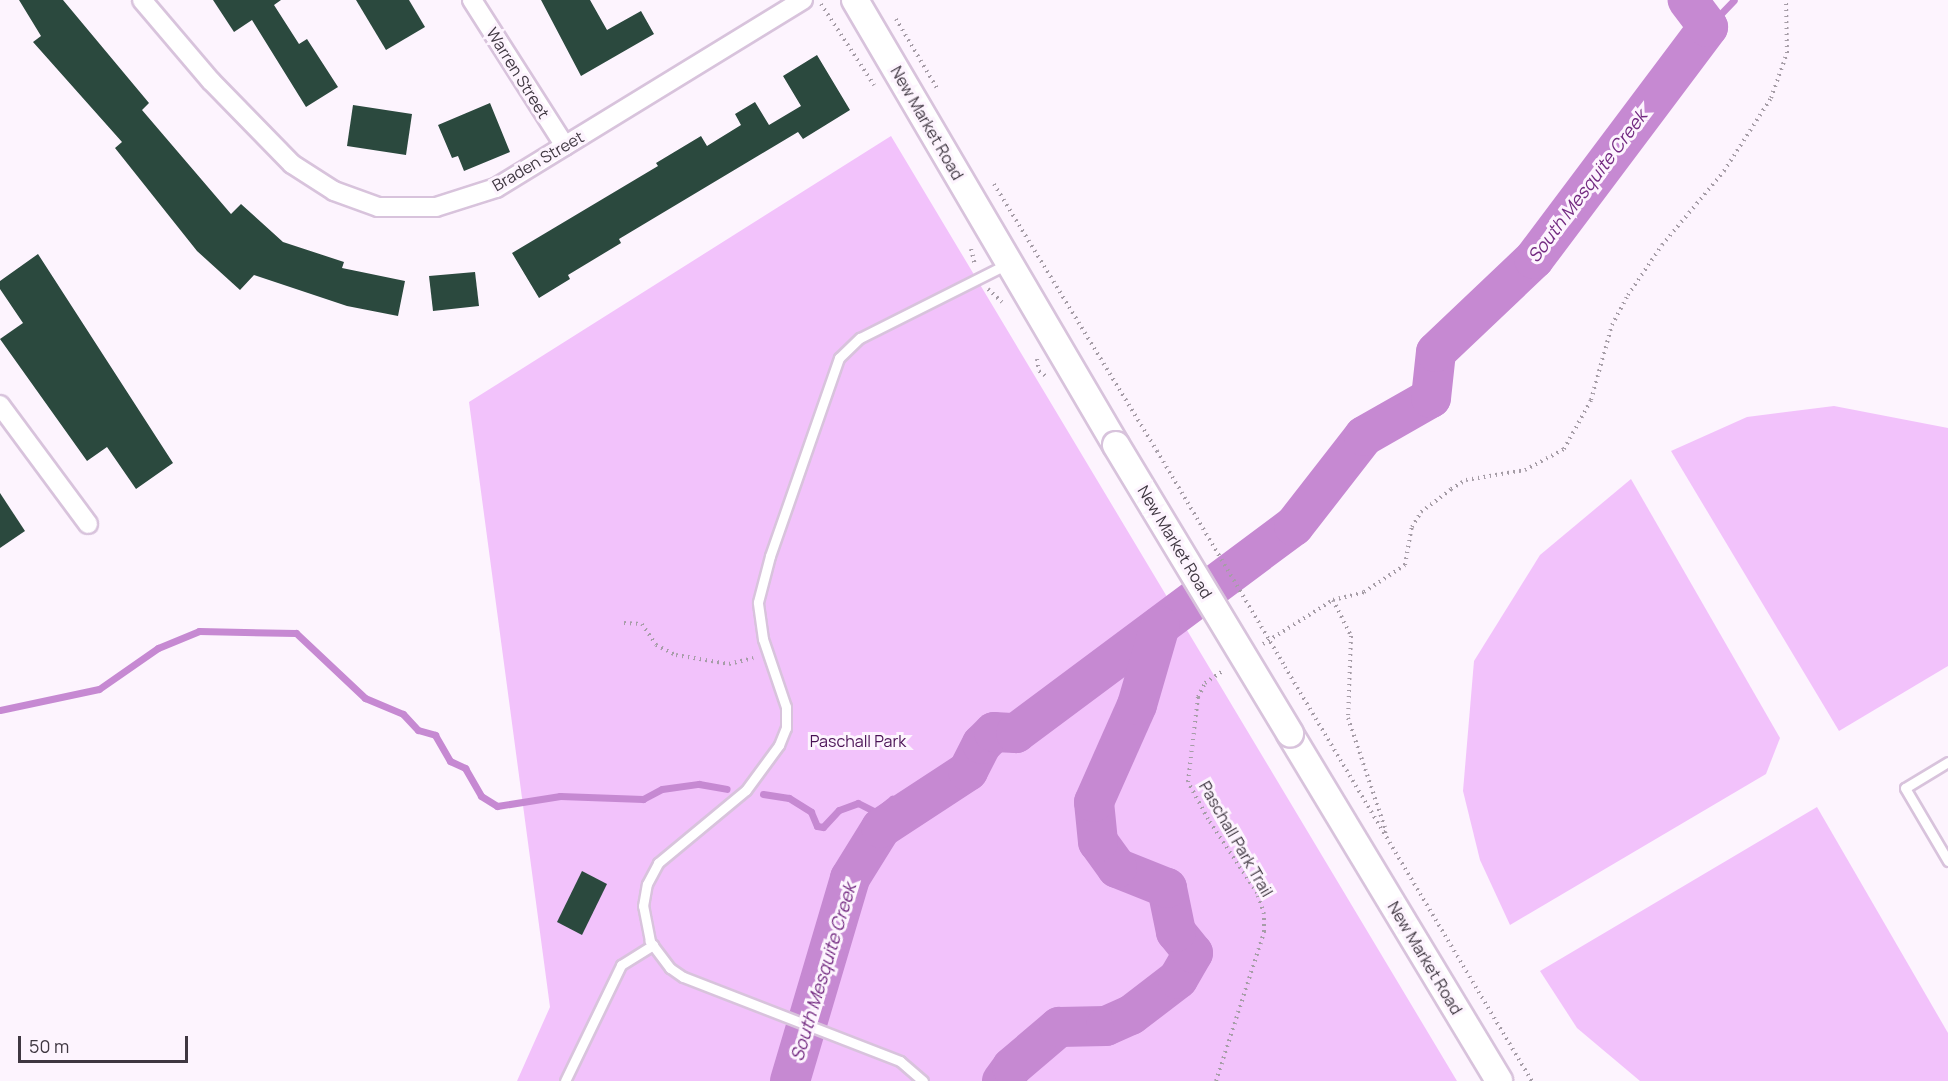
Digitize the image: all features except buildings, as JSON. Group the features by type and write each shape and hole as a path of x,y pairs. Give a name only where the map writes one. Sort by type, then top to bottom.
{"street":[{"name":"Braden Street","path":"142,0 211,81 292,164 334,191 378,207 446,204 496,188 803,0"},
{"name":"Warren Street","path":"472,0 565,146"},
{"name":"New Market Road","path":"855,0 1116,445 1499,1081"},
{"path":"0,405 88,524"}],"lane":[{"path":"923,1081 900,1061 700,986 670,968 644,929 643,906 647,884 658,863 746,790 779,745 786,728 786,708 758,620 760,587 839,358 860,338 1009,263"},
{"path":"1948,762 1905,788 1948,861"},
{"path":"565,1081 621,965 653,945"}],"path":[{"path":"1252,651 1333,600 1364,592 1405,565 1412,527 1421,512 1451,489 1466,480 1538,466 1564,449 1591,400 1612,325 1628,295 1662,245 1724,171 1771,98 1787,53 1786,0"},
{"path":"891,10 939,92"},
{"path":"988,174 1157,451 1532,1081"},
{"path":"1333,600 1351,636 1348,718 1386,831 1365,858"},
{"path":"624,623 642,624 656,645 676,655 729,664 768,654"},
{"name":"Paschall Park Trail","path":"1216,1081 1264,932 1264,914 1257,893 1208,819 1188,782 1198,697 1205,683 1234,664"}],"green space":[{"name":"Paschall Park","path":"891,136 1457,1081 517,1081 550,1007 469,402"},
{"path":"1834,406 1948,428 1948,666 1839,731 1671,451 1747,417"},
{"path":"1631,479 1780,738 1766,774 1510,925 1480,860 1463,791 1474,661 1540,555"},
{"path":"1817,807 1948,1033 1948,1081 1640,1081 1577,1028 1540,971"}],"waterway":[{"name":"South Mesquite Creek","path":"790,1081 850,878 881,828 968,771 982,744 994,732 1016,733 1294,526 1364,436 1431,398 1436,352 1534,259 1708,27 1688,0"},
{"path":"1708,27 1734,0"},
{"name":"South Mesquite Creek","path":"1002,1081 1012,1067 1059,1027 1106,1026 1131,1015 1178,979 1193,953 1176,932 1167,888 1117,868 1098,842 1094,802 1137,705 1160,626"},
{"path":"0,710 99,689 158,648 199,631 296,633 365,698 403,714 418,730 435,735 450,761 465,768 481,796 497,806 560,796 643,799 662,789 699,784 727,789"},
{"path":"763,794 789,798 811,812 817,826 823,827 839,810 858,803 876,812 892,799 916,805"}]}
